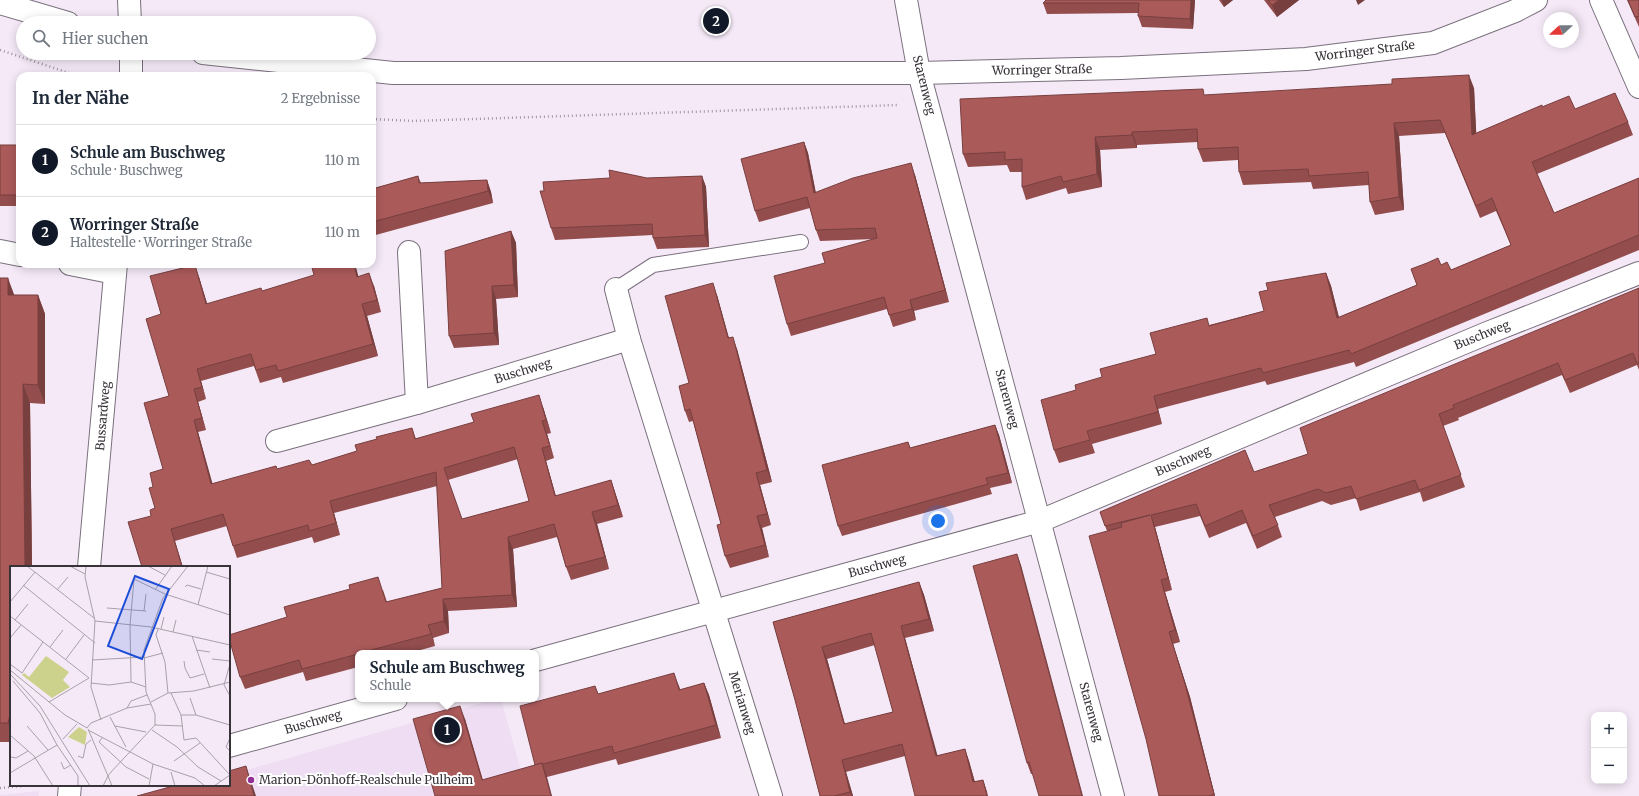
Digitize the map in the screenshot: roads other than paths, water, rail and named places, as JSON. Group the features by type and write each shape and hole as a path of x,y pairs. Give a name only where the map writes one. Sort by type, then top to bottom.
{"street":[{"path":"129,0 130,16"},
{"name":"Starenweg","path":"906,0 919,73 1113,796"},
{"name":"Worringer Straße","path":"376,72 392,74 919,73 1121,68 1306,59 1433,43 1515,11 1536,0"},
{"path":"1601,0 1639,87"},
{"path":"0,3 44,16"},
{"path":"131,60 131,72"},
{"name":"Worringer Straße","path":"266,60 374,72"},
{"path":"0,251 16,254"},
{"path":"409,252 418,403"},
{"name":"Bussardweg","path":"89,566 116,268"},
{"name":"Buschweg","path":"539,659 1040,521 1485,334 1639,273"},
{"path":"616,289 629,339 714,610"},
{"name":"Buschweg","path":"277,441 418,403 629,339"},
{"name":"Merianweg","path":"714,610 771,796"},
{"name":"Buschweg","path":"230,746 385,702"},
{"path":"69,796 70,786"}],"lane":[{"path":"616,289 653,264 800,242"}],"place":[{"name":"Worringer Straße","path":"716,21"},
{"name":"Schule am Buschweg","path":"447,730"},
{"name":"Marion-Dönhoff-Realschule Pulheim","path":"251,780"}]}
